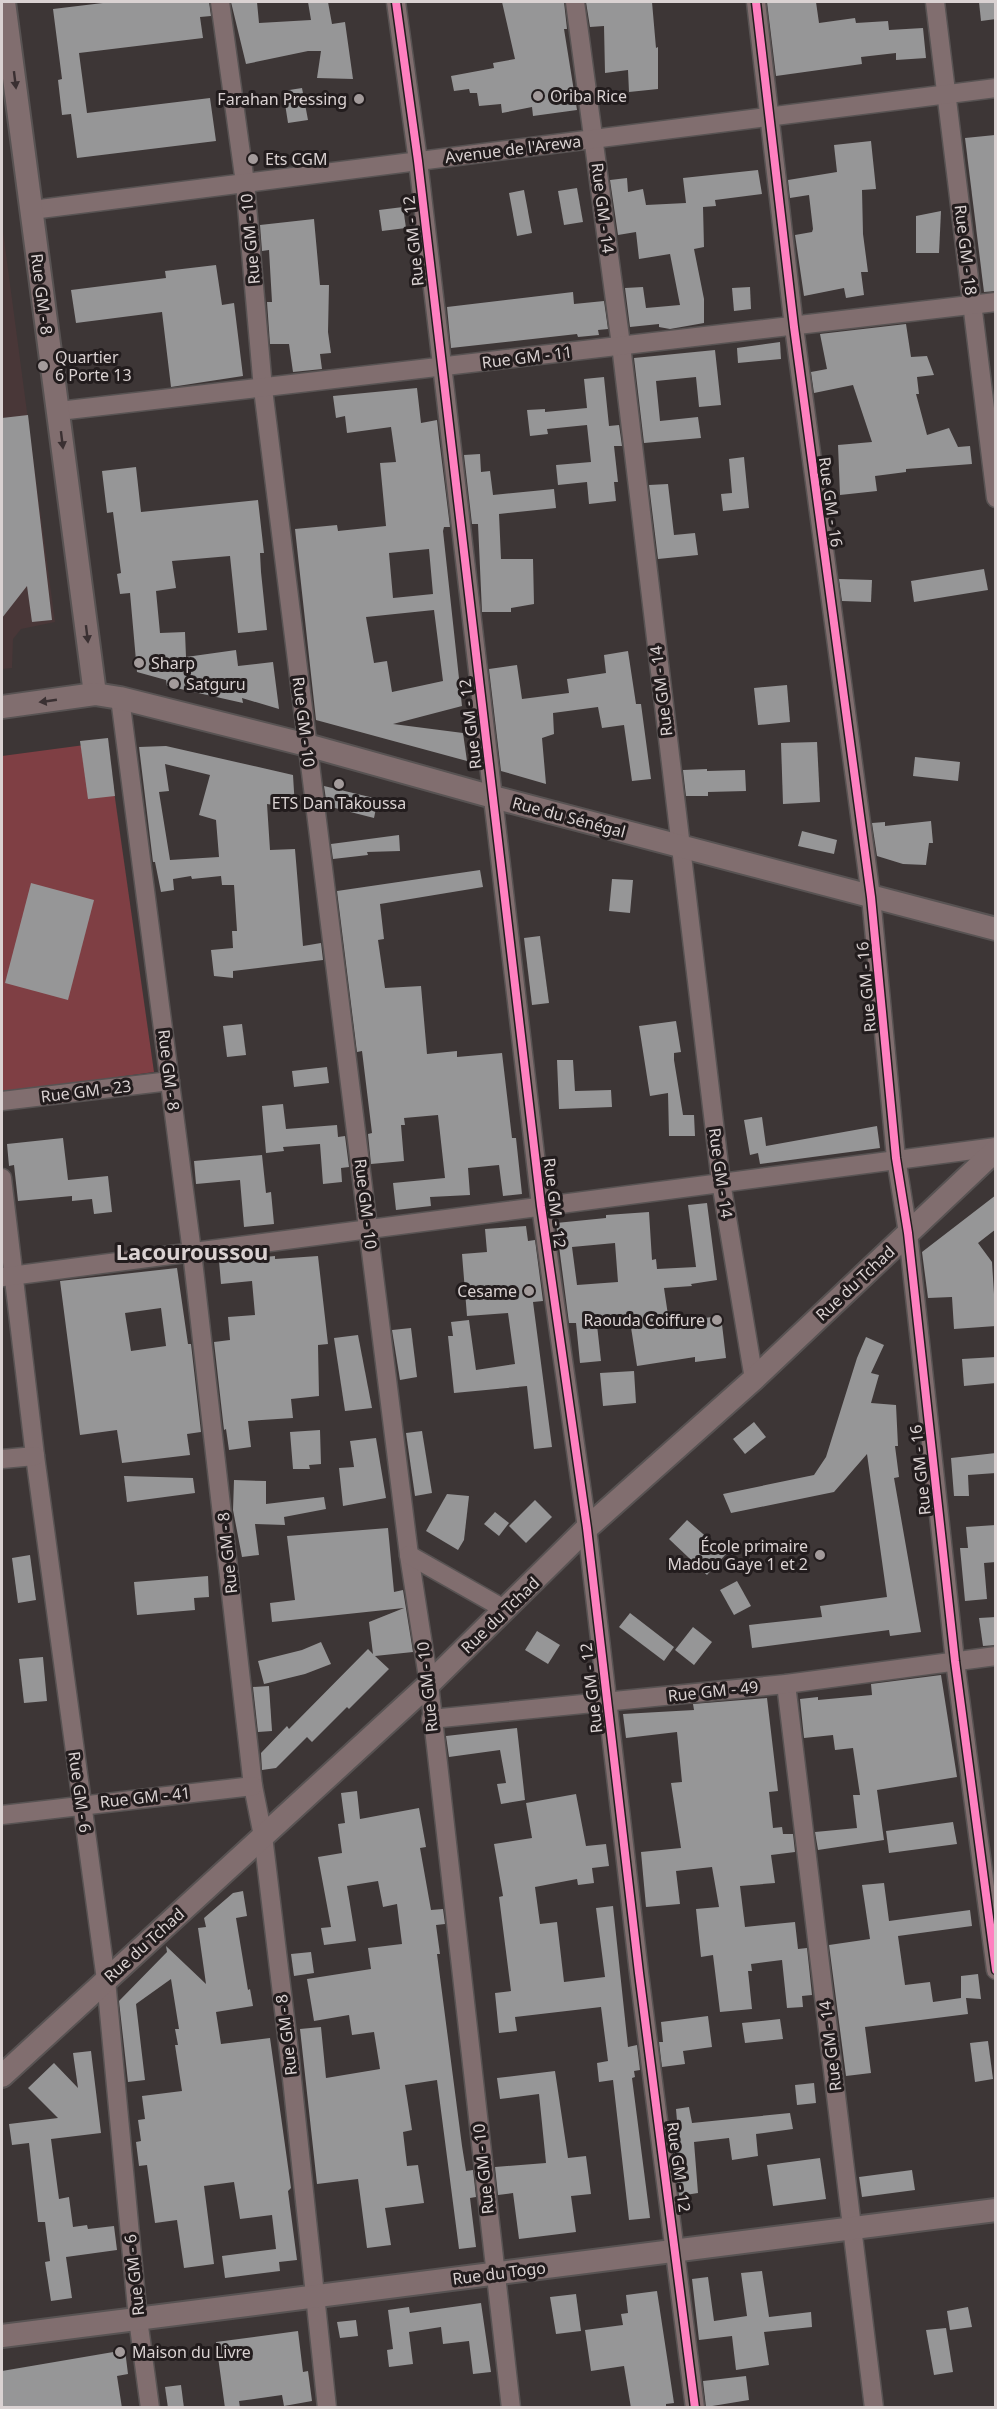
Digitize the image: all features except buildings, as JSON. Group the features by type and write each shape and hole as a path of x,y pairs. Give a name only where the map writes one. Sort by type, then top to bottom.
{"street":[{"name":"Rue GM - 8","path":"4,2 95,694"},
{"name":"Rue GM - 10","path":"220,2 245,183 263,388 307,745 370,1228 409,1555 429,1684 431,1719 511,2408"},
{"name":"Rue GM - 12","path":"396,2 418,161 541,1206 587,1528 639,1973 695,2408"},
{"name":"Rue GM - 14","path":"575,2 621,345 679,846 721,1182 754,1379"},
{"name":"Rue GM - 16","path":"756,2 794,327 871,897 896,1158 908,1233 955,1661 996,1970"},
{"name":"Rue GM - 18","path":"935,2 996,498"},
{"name":"Avenue de l'Arewa","path":"32,210 996,88"},
{"name":"Rue GM - 11","path":"59,411 996,302"},
{"name":"Rue du Sénégal","path":"2,707 95,694 120,698 307,745 493,797 996,929"},
{"name":"Rue GM - 8","path":"120,698 192,1252 253,1786 263,1836 290,2060 313,2296 327,2408"},
{"name":"Rue GM - 23","path":"2,1101 170,1081"},
{"path":"7,1276 896,1158 996,1149"},
{"name":"Rue du Tchad","path":"2,2076 429,1684 587,1528 754,1379 996,1149"},
{"name":"Rue GM - 6","path":"2,1178 7,1276 35,1456 106,1980 138,2319 150,2408"},
{"path":"2,1459 35,1456"},
{"path":"409,1555 506,1610"},
{"name":"Rue GM - 49","path":"431,1719 786,1684 996,1656"},
{"name":"Rue GM - 14","path":"786,1684 874,2408"},
{"name":"Rue GM - 41","path":"2,1815 81,1804 253,1786"},
{"name":"Rue du Togo","path":"2,2336 996,2210"}],"shaded area":[{"path":"2,224 55,622 21,629 13,639 12,668 2,669"},
{"path":"107,742 154,1072 2,1093 2,756"}],"cycle path":[{"path":"396,2 418,161 541,1206 587,1528 639,1973 695,2408"},
{"path":"756,2 794,327 871,897 896,1158 908,1233 955,1661 996,1970"}],"place":[{"name":"Oriba Rice","path":"538,96"},
{"name":"Farahan Pressing","path":"359,99"},
{"name":"Ets CGM","path":"253,159"},
{"name":"Quartier 6 Porte 13","path":"43,366"},
{"name":"Sharp","path":"139,663"},
{"name":"Satguru","path":"174,684"},
{"name":"ETS Dan Takoussa","path":"339,784"},
{"name":"Cesame","path":"529,1291"},
{"name":"Raouda Coiffure","path":"717,1320"},
{"name":"École primaire Madou Gaye 1 et 2","path":"820,1555"},
{"name":"Maison du Livre","path":"120,2352"}],"district":[{"name":"Lacouroussou","path":"192,1252"}]}
